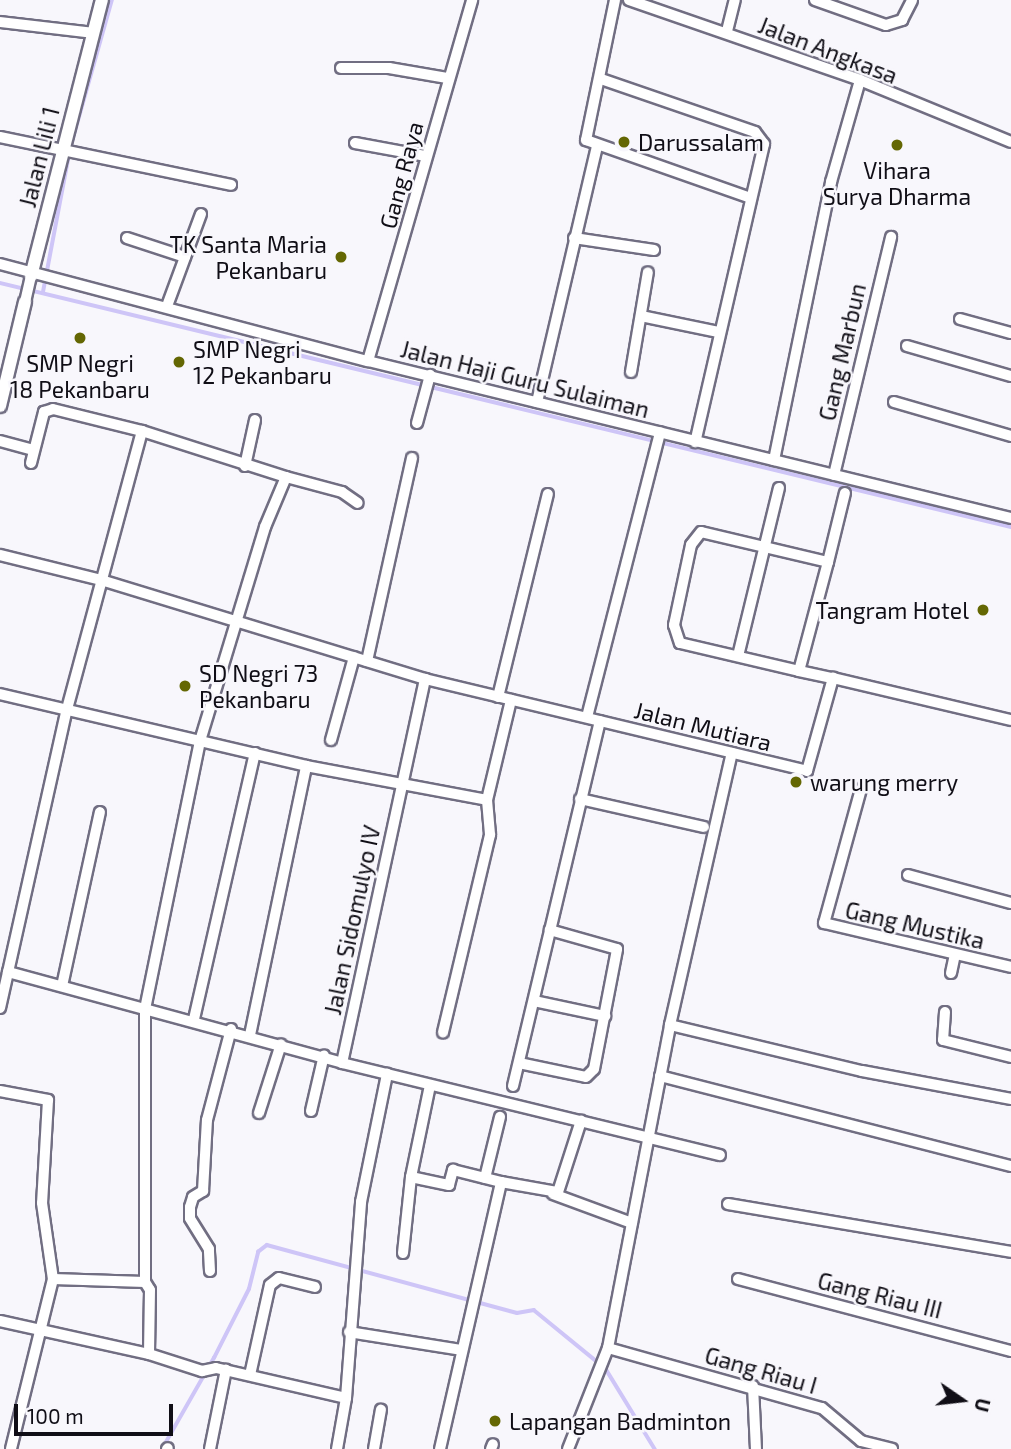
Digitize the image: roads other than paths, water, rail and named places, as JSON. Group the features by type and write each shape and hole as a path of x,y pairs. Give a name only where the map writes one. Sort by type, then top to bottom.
{"street":[{"name":"Jalan Lili 1","path":"0,406 102,0"},
{"name":"Gang Raya","path":"368,360 447,78 472,0"},
{"path":"615,0 601,79 585,135 597,147 751,198"},
{"name":"Jalan Angkasa","path":"629,0 727,31 860,80 1011,142"},
{"path":"727,31 735,0"},
{"path":"815,0 887,25 902,20 912,0"},
{"path":"0,22 93,33"},
{"path":"341,68 389,68 447,78"},
{"path":"601,79 755,132 762,139 764,152 718,332 695,442"},
{"path":"774,460 831,182 860,80"},
{"path":"0,137 231,185"},
{"path":"355,143 425,156"},
{"path":"537,402 597,147"},
{"path":"167,306 201,214"},
{"name":"Gang Marbun","path":"834,475 891,237"},
{"path":"127,238 185,257"},
{"path":"574,238 653,250"},
{"name":"Jalan Haji Guru Sulaiman","path":"0,264 368,360 1011,518"},
{"path":"631,372 648,272"},
{"path":"641,316 718,332"},
{"path":"960,318 1011,333"},
{"path":"907,346 1011,376"},
{"path":"417,424 430,375"},
{"path":"894,402 1011,436"},
{"path":"32,463 44,412 53,409 142,431 245,466 342,492 358,503"},
{"path":"245,466 255,420"},
{"path":"0,1008 67,709 142,431"},
{"path":"587,717 660,432"},
{"path":"0,441 33,450"},
{"path":"367,661 412,458"},
{"path":"149,1354 150,1290 145,1282 145,1010 200,741 265,527 286,477"},
{"path":"738,656 779,488"},
{"path":"799,671 845,493"},
{"path":"498,697 548,494"},
{"path":"828,562 704,531 691,545 675,637 680,643 1011,720"},
{"name":"Jalan Mutiara","path":"0,555 101,580 236,624 425,679 807,771 832,678"},
{"path":"331,740 354,657"},
{"path":"399,786 425,679"},
{"path":"0,694 306,766 399,786 487,800"},
{"path":"443,1032 490,835 487,800 512,700"},
{"path":"513,1086 600,721"},
{"path":"194,1019 255,753"},
{"path":"568,1449 608,1348 670,1025 732,754"},
{"path":"250,1035 306,766"},
{"name":"Jalan Sidomulyo IV","path":"342,1063 399,786"},
{"name":"Gang Mustika","path":"861,789 823,922 1011,967"},
{"path":"580,799 704,827"},
{"path":"62,986 100,812"},
{"path":"908,875 1011,903"},
{"path":"519,1063 591,1075 605,1016 617,949 550,930"},
{"path":"951,973 955,954"},
{"path":"8,972 145,1010 231,1029 324,1055 342,1063 720,1154"},
{"path":"534,1001 605,1016"},
{"path":"945,1012 943,1040 1011,1057"},
{"path":"670,1025 862,1071 1011,1099"},
{"path":"210,1271 209,1250 190,1218 190,1208 203,1191 207,1121 231,1029"},
{"path":"259,1114 281,1044"},
{"path":"311,1111 324,1055"},
{"path":"337,1449 346,1398 349,1332 367,1162 387,1074"},
{"path":"660,1076 1011,1166"},
{"path":"402,1253 411,1177 430,1085"},
{"path":"0,1091 48,1100 42,1203 53,1279 11,1449"},
{"path":"485,1178 500,1117"},
{"path":"553,1194 563,1187 581,1121"},
{"path":"411,1177 449,1185 453,1170 553,1194 632,1223"},
{"path":"440,1449 468,1315 501,1182"},
{"path":"728,1204 1011,1252"},
{"path":"250,1375 270,1285 278,1278 316,1287"},
{"path":"53,1279 145,1282"},
{"name":"Gang Riau III","path":"738,1279 1011,1351"},
{"path":"0,1321 149,1354 202,1371 221,1369 346,1398"},
{"path":"349,1332 461,1350"},
{"name":"Gang Riau I","path":"608,1348 822,1408 861,1441 892,1449"},
{"path":"210,1449 221,1369"},
{"path":"753,1387 756,1449"},
{"path":"374,1449 381,1410"}],"waterway":[{"path":"43,292 70,149 112,0"},
{"path":"0,283 1011,527"},
{"path":"162,1449 214,1358 249,1289 258,1252 267,1245 517,1313 534,1310 606,1369 655,1449"}],"place":[{"name":"Darussalam","path":"624,142"},
{"name":"Vihara Surya Dharma","path":"897,145"},
{"name":"TK Santa Maria Pekanbaru","path":"341,257"},
{"name":"SMP Negri 18 Pekanbaru","path":"80,338"},
{"name":"SMP Negri 12 Pekanbaru","path":"179,362"},
{"name":"Tangram Hotel","path":"983,610"},
{"name":"SD Negri 73 Pekanbaru","path":"185,686"},
{"name":"warung merry","path":"796,782"},
{"name":"Lapangan Badminton","path":"495,1421"}]}
